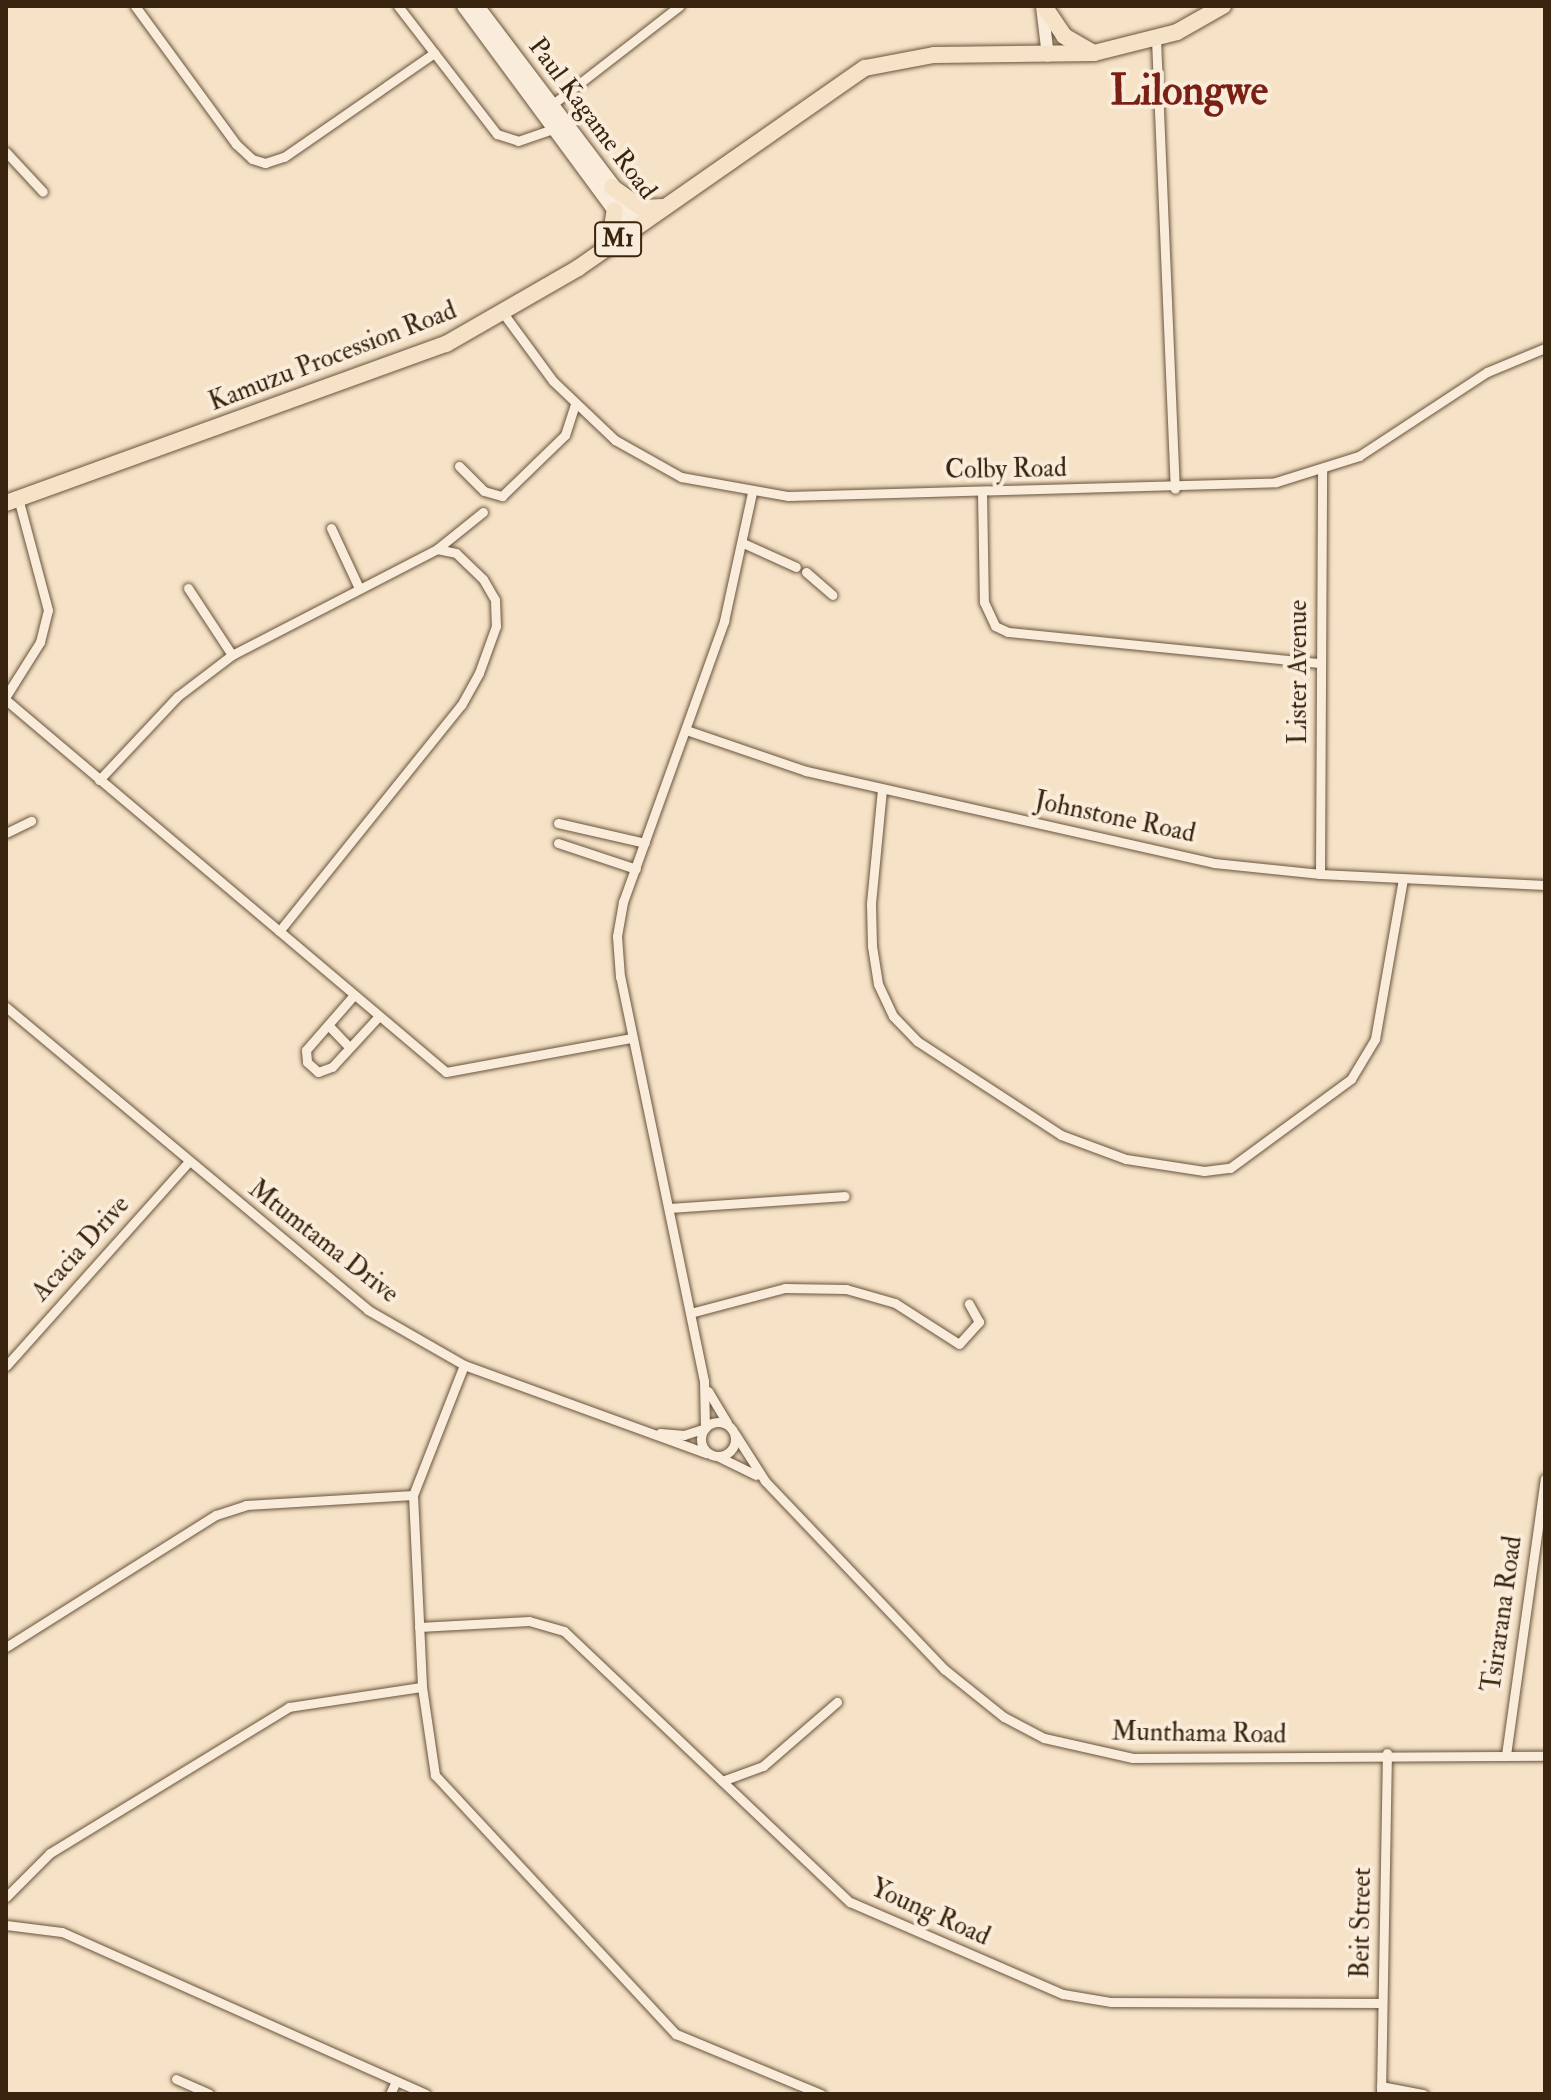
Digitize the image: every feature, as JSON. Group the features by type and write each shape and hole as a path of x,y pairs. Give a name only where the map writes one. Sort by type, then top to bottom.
{"highway":[{"path":"1043,6 1064,36 1094,53"},
{"name":"Kamuzu Procession Road","path":"12,500 424,354 503,313 609,246 865,68 934,55 1048,56 1094,53 1156,39 1223,6"},
{"path":"612,187 642,208 665,207"},
{"path":"609,246 615,210"}],"main road":[{"path":"464,6 548,108"},
{"name":"Paul Kagame Road","path":"477,6 561,126 612,187 636,227"},
{"path":"561,126 615,210 636,227"}],"street":[{"path":"135,6 236,144 252,159 265,163 284,157 434,53"},
{"path":"398,6 497,134 518,141 561,126"},
{"path":"548,108 679,6"},
{"path":"1043,6 1048,56"},
{"path":"1156,39 1175,489"},
{"path":"6,152 43,192"},
{"name":"Colby Road","path":"503,313 575,404 604,433 662,468 752,493 1255,486 1322,470 1376,447 1495,368 1545,348"},
{"path":"459,466 484,491 502,496 565,435 575,404"},
{"name":"Lister Avenue","path":"1320,874 1322,470"},
{"path":"982,492 984,602 995,626 1008,632 1320,663"},
{"path":"752,493 724,621 636,869 617,936 632,1038 694,1312 704,1381 705,1428 701,1438 706,1453 765,1481"},
{"path":"12,500 48,610 40,642 6,698 99,780 438,1067 457,1074 632,1038"},
{"path":"99,780 178,696 232,655 358,586 437,549 483,512"},
{"path":"331,528 358,586"},
{"path":"743,543 796,567"},
{"path":"279,931 461,705 487,655 496,626 490,588 456,553 437,549"},
{"path":"806,572 832,595"},
{"path":"188,588 232,655"},
{"name":"Johnstone Road","path":"686,730 777,762 882,789 1214,863 1320,874 1545,885"},
{"path":"882,789 871,904 872,946 878,984 893,1016 917,1041 1061,1135 1126,1159 1204,1171 1230,1168 1351,1079 1375,1039 1403,879"},
{"path":"6,833 31,821"},
{"path":"558,823 645,843"},
{"path":"558,843 636,869"},
{"path":"354,995 306,1050 307,1062 325,1072 379,1016"},
{"name":"Mtumtama Drive","path":"6,1007 368,1310 464,1365 536,1395 660,1433 706,1453"},
{"path":"328,1025 349,1047"},
{"name":"Acacia Drive","path":"6,1366 189,1161"},
{"path":"670,1208 845,1196"},
{"path":"694,1312 785,1288 846,1289 895,1303 959,1344 979,1322 969,1304"},
{"path":"464,1365 413,1495 422,1687 435,1775 661,2020 696,2045 821,2094"},
{"path":"704,1381 727,1424 765,1481"},
{"path":"660,1433 684,1435 715,1422 727,1424"},
{"path":"718,1457 730,1452 735,1434"},
{"name":"Tsirarana Road","path":"1506,1755 1545,1479"},
{"name":"Munthama Road","path":"765,1481 944,1669 975,1697 1044,1738 1133,1758 1387,1753 1545,1756"},
{"path":"6,1647 216,1515 246,1505 413,1495"},
{"name":"Young Road","path":"419,1627 529,1621 555,1626 581,1644 722,1781 861,1909 1063,1994 1111,2002 1382,2003"},
{"path":"6,1897 50,1853 289,1707 422,1687"},
{"path":"722,1781 763,1766 837,1702"},
{"name":"Beit Street","path":"1381,2090 1387,1753"},
{"path":"6,1925 62,1932 426,2094"},
{"path":"176,2079 209,2094"},
{"path":"390,2094 396,2081"},
{"path":"1381,2090 1423,2094"}],"district":[{"name":"Lilongwe","path":"1189,91"}]}
